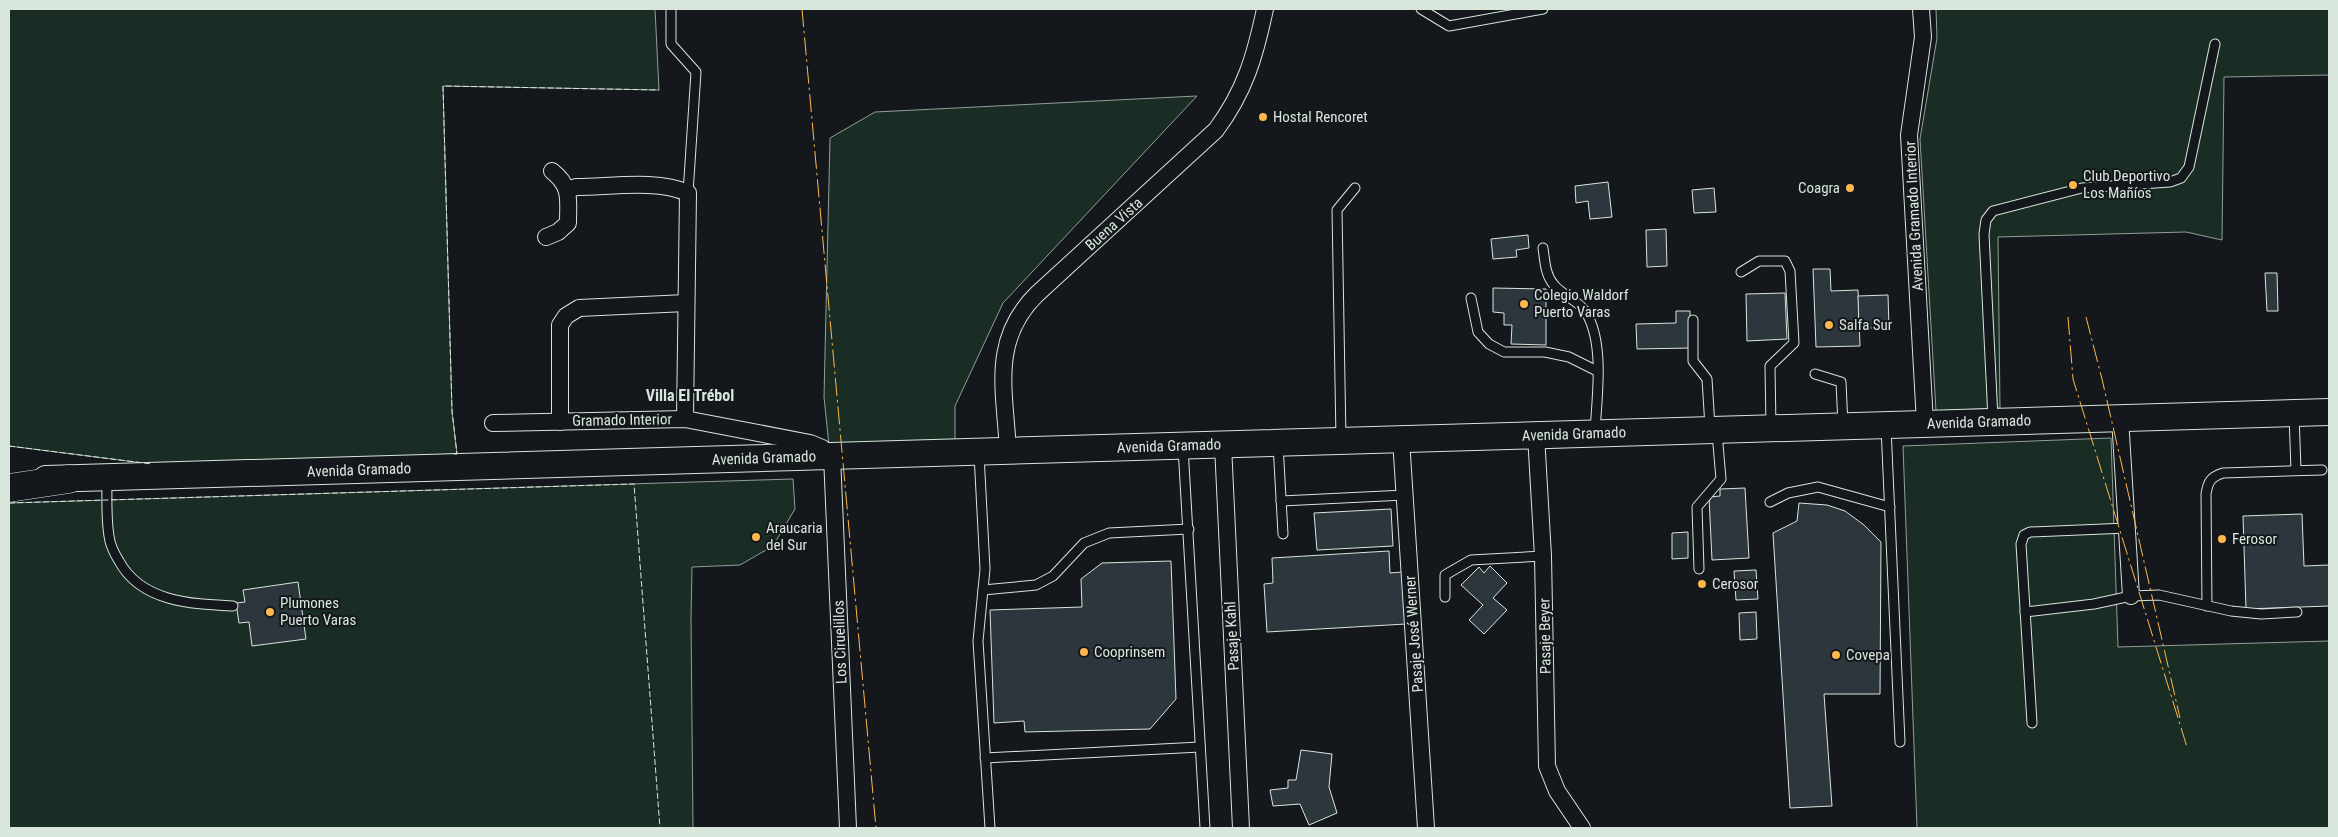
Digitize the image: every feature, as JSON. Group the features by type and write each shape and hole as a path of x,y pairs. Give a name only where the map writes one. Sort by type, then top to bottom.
{"highway":[{"path":"9,488 69,479"}],"main road":[{"name":"Avenida Gramado","path":"9,479 107,478 2329,412"}],"street":[{"name":"Buena Vista","path":"1008,451 1004,360 1006,345 1018,316 1037,294 1216,130 1228,115 1246,80 1253,62 1265,9"},
{"name":"Avenida Gramado Interior","path":"1922,9 1923,38 1909,135 1925,424"},
{"path":"546,237 558,232 568,223 568,190 562,179 552,171"},
{"path":"568,190 576,187 662,186 677,188 688,193"},
{"name":"Gramado Interior","path":"684,419 688,193"},
{"name":"Gramado Interior","path":"560,422 560,324 566,316 579,308 686,304"},
{"path":"2120,418 2131,596"},
{"name":"Gramado Interior","path":"493,422 684,419 810,443 822,448 832,456"},
{"name":"Pasaje Beyer","path":"1536,435 1543,556 1547,766 1557,791 1582,828"},
{"name":"Pasaje José Werner","path":"1401,439 1426,828"},
{"name":"Pasaje Kahl","path":"1223,444 1241,828"},
{"name":"Los Ciruelillos","path":"832,456 848,828"}],"lane":[{"path":"671,9 671,44 696,72 688,193"},
{"path":"1421,9 1449,26 1542,9"},
{"path":"1993,421 1984,234 1986,220 1993,211 2082,188 2170,182 2181,178 2189,167 2216,44"},
{"path":"1341,441 1337,210 1355,188"},
{"path":"1543,248 1547,273 1554,286 1573,298 1588,314 1594,332 1598,371 1595,433"},
{"path":"1742,272 1759,261 1772,260 1785,261 1790,271 1794,342 1770,366 1771,428"},
{"path":"1471,298 1478,332 1489,344 1504,352 1545,352 1569,357 1598,371"},
{"path":"1693,320 1693,360 1707,379 1721,479 1697,506 1699,568"},
{"path":"1815,374 1841,382 1843,426"},
{"path":"2294,413 2296,470"},
{"path":"1886,425 1900,742"},
{"path":"1278,443 1283,534"},
{"path":"1183,446 1205,828"},
{"path":"979,452 985,569 978,641 990,828"},
{"path":"2207,606 2206,494 2208,482 2213,476 2223,473 2322,470"},
{"path":"107,478 108,535 111,546 126,574 149,592 191,604 233,606"},
{"path":"1770,502 1788,493 1818,487 1890,506"},
{"path":"1281,501 1405,495"},
{"path":"2032,723 2021,544 2024,535 2030,532 2127,528"},
{"path":"983,590 1036,585 1053,576 1084,542 1110,533 1189,530"},
{"path":"1445,597 1445,575 1471,560 1543,556"},
{"path":"2025,612 2094,604 2131,596 2159,595 2231,611 2261,614 2297,612"},
{"path":"985,758 1200,747"}],"green space":[{"path":"9,9 655,9 659,90 443,86 452,411 457,454 166,466 9,446"},
{"name":"Club Deportivo Los Mañíos","path":"1936,9 2329,9 2329,75 2224,77 2222,240 2186,232 1998,237 2000,408 1936,411 1920,139 1937,38"},
{"path":"1197,96 1003,303 955,406 955,442 829,445 824,397 830,138 875,112"},
{"path":"2111,438 2118,647 2329,641 2329,828 1917,828 1903,446"},
{"path":"793,479 795,509 773,546 740,565 692,567 693,828 9,828 9,503"}],"building":[{"path":"1608,182 1612,217 1590,219 1588,201 1576,203 1575,186"},
{"path":"1714,188 1716,212 1694,213 1692,190"},
{"path":"1666,229 1667,266 1647,267 1646,230"},
{"path":"1528,235 1529,248 1516,250 1517,257 1493,259 1491,239"},
{"path":"1813,269 1830,269 1831,291 1858,290 1860,346 1816,347"},
{"path":"2265,273 2277,273 2278,311 2267,311"},
{"path":"1493,288 1546,289 1546,345 1511,344 1512,325 1504,325 1504,313 1493,312"},
{"path":"1785,293 1787,339 1747,341 1746,294"},
{"path":"1888,295 1889,328 1859,328 1858,296"},
{"path":"1676,311 1690,311 1691,348 1637,349 1636,324 1676,323"},
{"path":"1745,488 1749,558 1712,560 1709,497 1720,496 1720,489"},
{"path":"1799,503 1827,505 1845,511 1864,525 1881,542 1880,694 1824,694 1832,806 1790,808 1773,533 1797,521"},
{"path":"1391,509 1393,546 1317,550 1314,513"},
{"path":"2302,514 2304,566 2329,565 2329,606 2246,609 2243,516"},
{"path":"1688,532 1688,558 1672,559 1672,533"},
{"path":"1389,551 1390,573 1402,572 1406,624 1267,632 1264,584 1273,583 1272,558"},
{"path":"1171,561 1176,699 1150,729 1025,732 1024,721 994,723 990,610 1082,607 1081,579 1102,563"},
{"path":"1490,566 1507,583 1493,598 1507,610 1484,634 1469,620 1483,605 1461,585 1479,567 1484,573"},
{"path":"1756,570 1758,599 1736,600 1734,571"},
{"name":"Plumones Puerto Varas","path":"298,582 306,639 252,646 249,622 239,623 236,603 245,602 243,590"},
{"path":"1756,612 1757,639 1740,640 1739,613"},
{"path":"1301,750 1332,754 1329,787 1337,813 1309,825 1300,804 1273,806 1270,790 1288,788 1288,780 1296,780"}],"fence":[{"path":"454,454 457,454 452,411 443,86 659,90"},
{"path":"9,446 152,464"},
{"path":"9,503 634,484 660,828"}],"power":[{"path":"802,9 876,828"},
{"path":"2068,317 2073,379 2187,747"},
{"path":"2086,317 2180,718"}],"place":[{"name":"Hostal Rencoret","path":"1263,117"},
{"name":"Club Deportivo Los Mañíos","path":"2073,185"},
{"name":"Coagra","path":"1850,188"},
{"name":"Colegio Waldorf Puerto Varas","path":"1524,304"},
{"name":"Salfa Sur","path":"1829,325"},
{"name":"Araucaria del Sur","path":"756,537"},
{"name":"Ferosor","path":"2222,539"},
{"name":"Cerosor","path":"1702,584"},
{"name":"Plumones Puerto Varas","path":"270,612"},
{"name":"Cooprinsem","path":"1084,652"},
{"name":"Covepa","path":"1836,655"}],"district":[{"name":"Villa El Trébol","path":"690,395"}]}
